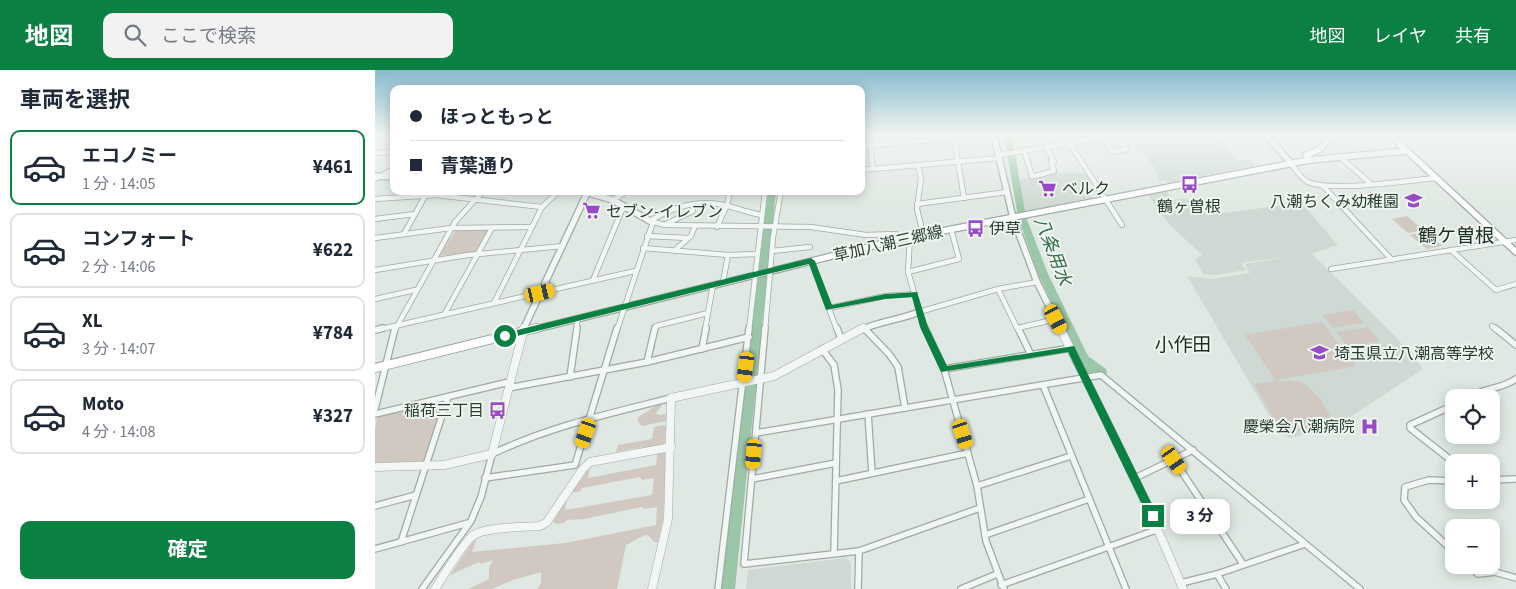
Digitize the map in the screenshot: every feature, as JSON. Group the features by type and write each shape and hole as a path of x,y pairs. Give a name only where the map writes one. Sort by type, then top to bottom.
{"main road":[{"name":"草加八潮三郷線","path":"375,368 923,234 1307,160"},
{"path":"1416,160 1516,252"}],"street":[{"path":"872,160 873,169"},
{"path":"865,170 970,160"},
{"path":"1000,160 1013,218 1037,282 1135,478 1159,529 1182,586 1305,544"},
{"path":"1027,160 1032,176 1054,171 1051,161 1054,160"},
{"path":"1081,160 1122,225"},
{"path":"1343,160 1371,184"},
{"path":"958,162 964,198"},
{"path":"1290,162 1307,181 1321,185 1371,184 1435,178"},
{"path":"918,165 921,178 917,204 923,234"},
{"path":"376,178 390,171"},
{"path":"376,178 390,177"},
{"path":"1321,185 1392,260"},
{"path":"917,204 1007,192"},
{"path":"375,199 407,195"},
{"path":"420,195 436,195 542,207"},
{"path":"375,409 396,325 451,228 479,195"},
{"path":"494,303 542,207 555,195"},
{"path":"421,589 477,509 522,332 585,195"},
{"path":"596,195 613,200 651,221 665,225 763,228 811,227 854,232 867,236 896,234 901,239"},
{"path":"613,200 621,195"},
{"path":"717,227 727,205 729,195"},
{"path":"719,589 745,382 757,274 757,254 763,228 762,215 764,195"},
{"path":"780,195 773,228 744,564 859,551 981,508"},
{"path":"405,234 425,196"},
{"path":"485,478 575,464 592,417 622,307 651,221 669,209 681,205 714,202 762,215"},
{"path":"665,225 693,211 693,204"},
{"path":"593,280 622,210 626,208"},
{"path":"375,219 415,214"},
{"path":"675,250 688,238 695,226"},
{"path":"375,238 451,228 531,227"},
{"path":"444,315 492,228"},
{"path":"909,272 959,259 951,229"},
{"path":"647,236 688,238"},
{"path":"910,237 909,272 919,312 944,370 977,486 985,535 1003,587 1159,529"},
{"path":"1331,269 1516,240"},
{"path":"375,270 434,259 522,248 563,246"},
{"path":"772,251 810,247"},
{"path":"643,248 728,255 757,254"},
{"path":"1451,250 1471,267 1483,281 1496,290 1516,284"},
{"path":"723,282 728,255"},
{"path":"811,261 841,338"},
{"path":"375,330 635,271"},
{"path":"375,467 425,467 457,463 492,454 521,440 592,417 784,372 841,338 864,328 910,317 919,312 997,289 1037,282"},
{"path":"702,349 713,285"},
{"path":"997,289 1031,355"},
{"path":"375,298 415,290"},
{"path":"829,308 885,296 915,294"},
{"path":"647,362 656,326 708,313"},
{"path":"570,377 578,318"},
{"path":"1018,328 1056,319"},
{"path":"1492,326 1516,345"},
{"path":"864,328 889,354 898,367 905,408"},
{"path":"375,414 509,385 570,377 647,362 749,337"},
{"path":"944,370 1071,348"},
{"path":"822,349 834,365 838,390 833,553"},
{"path":"756,433 1101,375 1360,589"},
{"path":"1492,389 1504,387 1516,379"},
{"path":"1043,385 1126,589"},
{"path":"401,542 448,397"},
{"path":"652,589 668,519 671,398"},
{"path":"1445,409 1410,425 1410,428 1445,455"},
{"path":"869,414 872,473"},
{"path":"435,589 447,569 473,535 484,531 540,526 547,522 582,470 590,462 671,448"},
{"path":"1135,478 1193,450"},
{"path":"836,481 968,453"},
{"path":"977,486 1071,456"},
{"path":"1174,460 1243,564"},
{"path":"752,479 836,463"},
{"path":"1445,480 1437,479 1420,482 1405,487 1405,500 1416,517 1445,544"},
{"path":"1500,480 1516,479"},
{"path":"375,506 416,496"},
{"path":"985,535 1089,499"},
{"path":"375,549 468,523"},
{"path":"858,589 859,551"},
{"path":"1500,573 1516,578"},
{"path":"961,589 997,574"},
{"path":"1217,574 1226,589"}],"shaded area":[{"path":"1148,160 1250,160 1255,165 1168,183 1166,181 1159,181 1154,167"},
{"path":"1057,173 1087,173 1094,183 1084,185 1092,198 1025,212 1018,181"},
{"name":"埼玉県立八潮高等学校","path":"1167,191 1171,200 1187,199 1209,215 1301,203 1338,245 1312,254 1395,336 1423,369 1335,427 1290,438 1277,429 1187,276 1212,279 1250,273 1245,264 1293,256 1241,263 1246,270 1216,275 1203,274 1195,259 1202,255 1168,223 1148,195"},
{"path":"1407,216 1423,230 1408,233 1392,219"},
{"path":"488,229 475,252 439,256 456,230"},
{"path":"1425,231 1442,246 1427,249 1410,235"},
{"path":"1353,310 1364,323 1333,328 1322,315"},
{"path":"1322,322 1356,366 1276,380 1297,381 1306,385 1321,401 1334,425 1289,433 1279,428 1254,384 1276,381 1245,335"},
{"path":"1368,327 1380,341 1348,347 1336,332"},
{"path":"440,400 443,402 424,461 421,463 375,463 375,428 377,418 382,414"},
{"path":"661,403 661,407 656,413 659,415 666,414 666,421 642,426 638,422 638,417"},
{"path":"663,425 666,427 664,446 643,449 642,447 616,452 618,445 652,439 654,427"},
{"path":"657,454 666,454 663,520 658,542 654,542 648,535 626,545 617,589 538,589 541,584 541,572 513,580 492,589 468,589 489,579 489,567 493,560 481,564 479,562 450,575 477,538 472,552 565,543 656,525 657,507 644,509 642,507 584,519 567,520 564,523 556,524 553,522 567,498 565,510 652,495 654,478 642,480 640,477 582,488 579,492 572,492 590,467 588,478 656,465"},
{"path":"845,558 851,562 851,589 746,589 748,570"}],"waterway":[{"name":"八条用水","path":"1012,160 1022,217 1043,274 1090,370"},
{"path":"728,589 772,195"},
{"path":"1086,359 1102,372"}],"place":[{"name":"鶴ヶ曽根","path":"1189,185"},
{"name":"ベルク","path":"1048,188"},
{"name":"八潮ちくみ幼稚園","path":"1413,201"},
{"name":"セブン-イレブン","path":"592,211"},
{"name":"伊草","path":"975,228"},
{"name":"埼玉県立八潮高等学校","path":"1320,353"},
{"name":"稲荷三丁目","path":"498,410"},
{"name":"慶榮会八潮病院","path":"1369,426"}],"district":[{"name":"鶴ケ曽根","path":"1456,235"},
{"name":"小作田","path":"1183,344"}],"route":[{"path":"505,336 811,261 829,308 885,296 915,294 924,327 944,370 1071,348 1153,516"}]}
